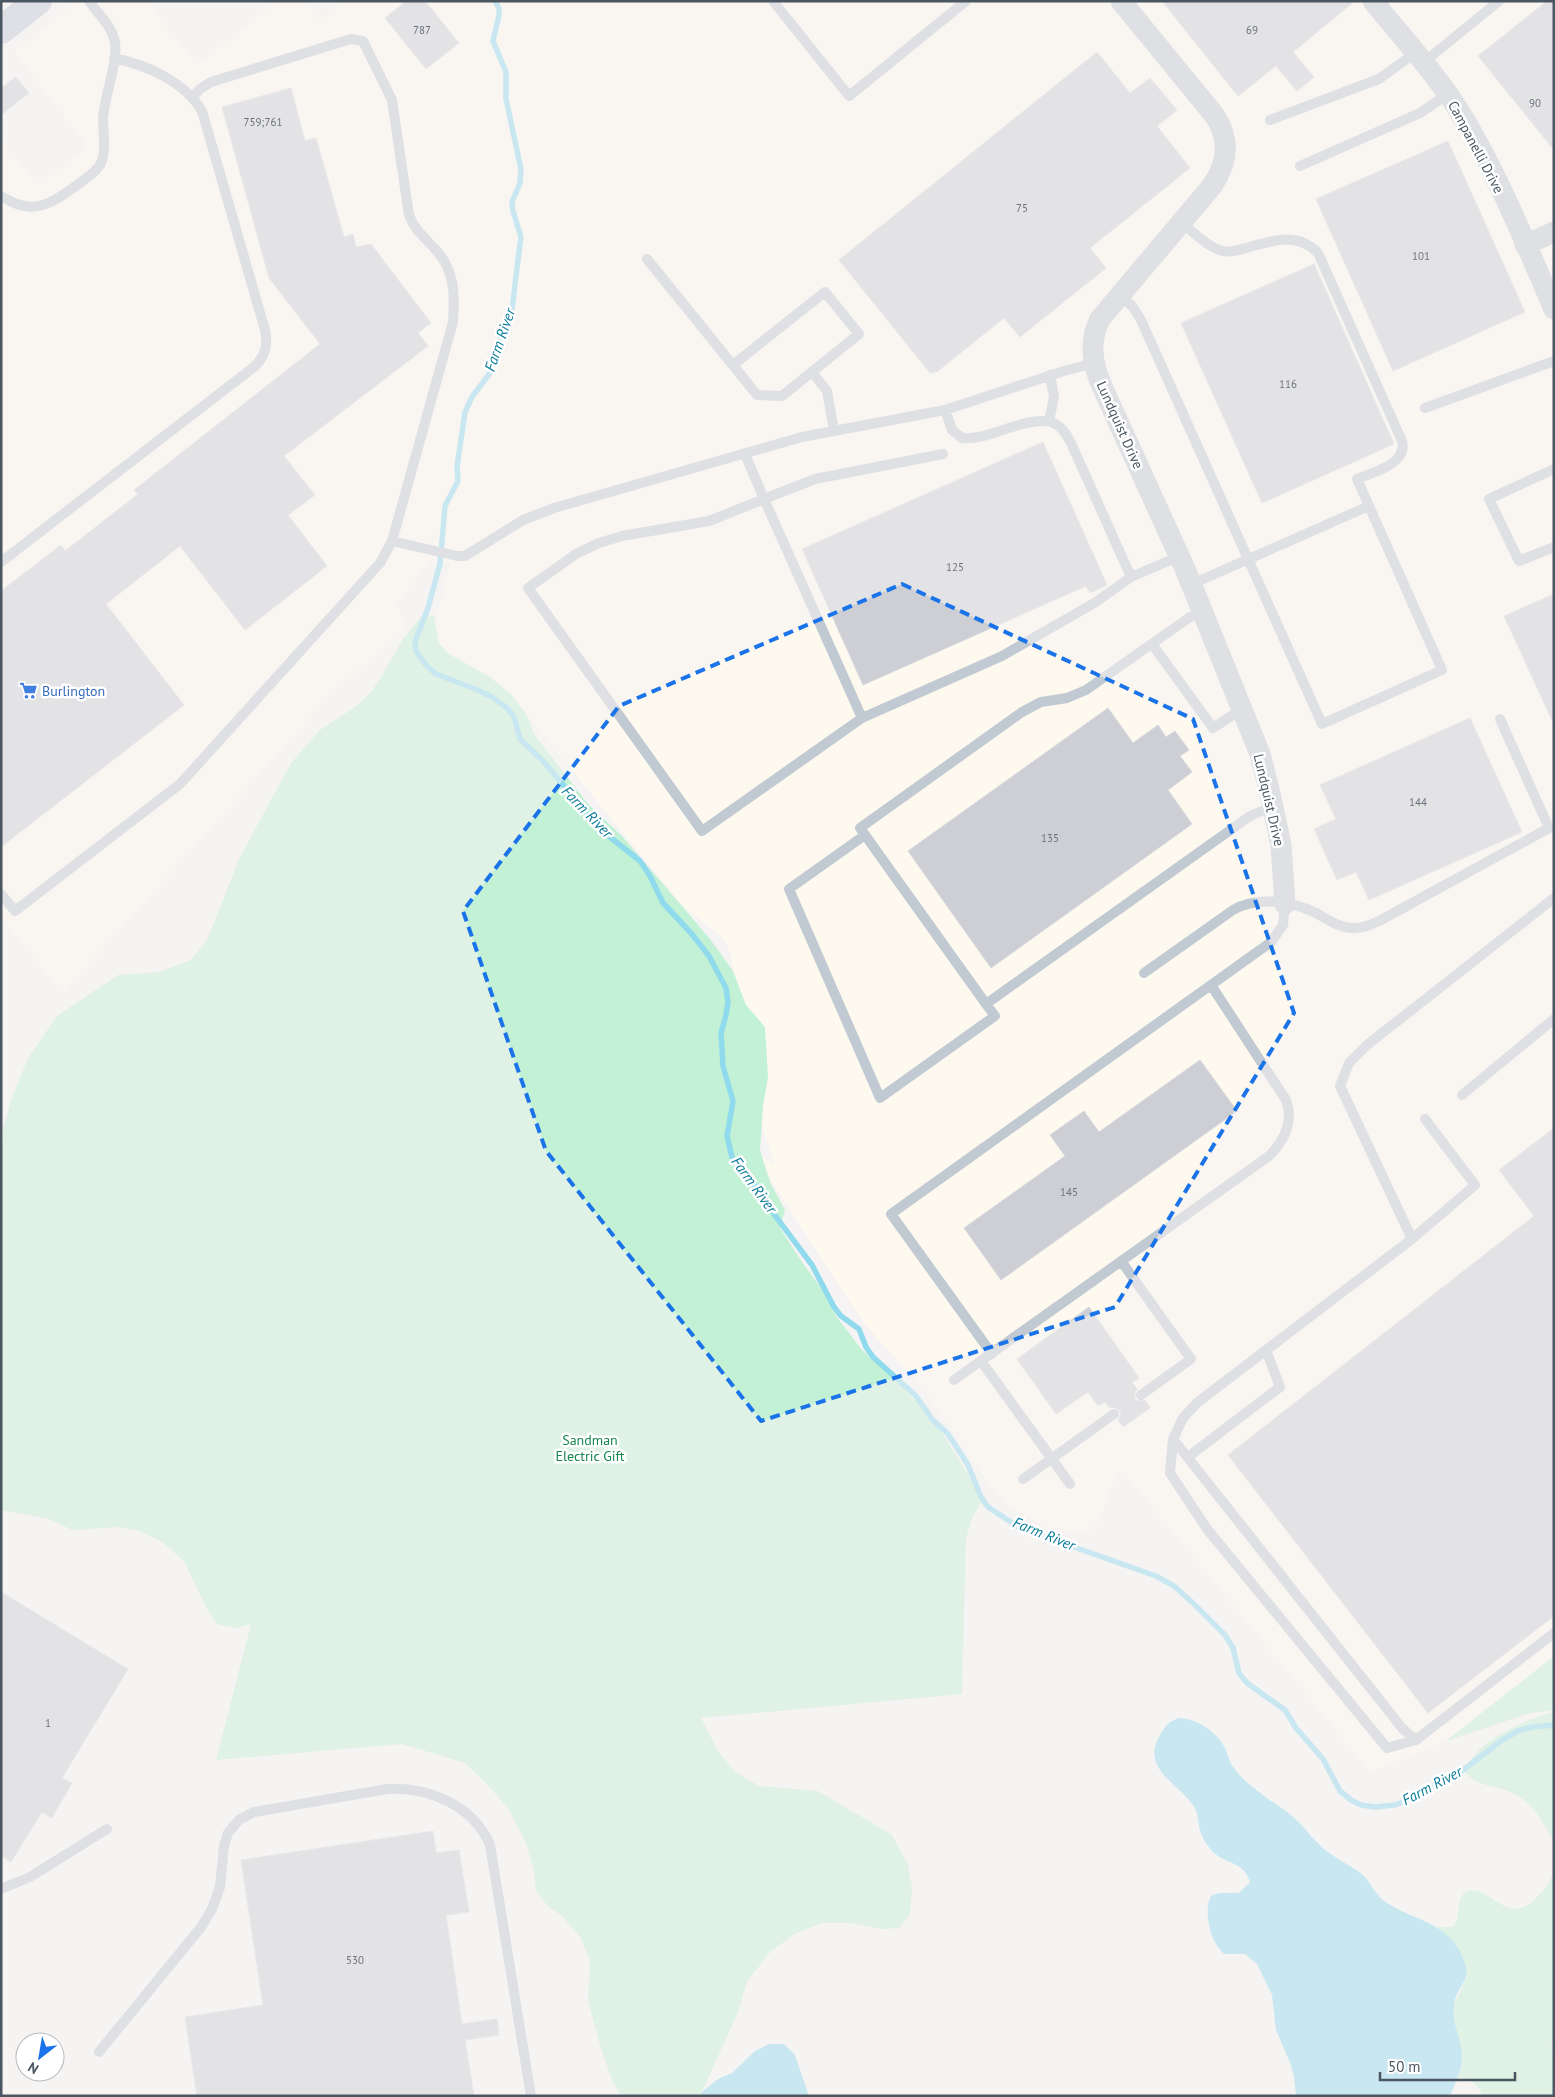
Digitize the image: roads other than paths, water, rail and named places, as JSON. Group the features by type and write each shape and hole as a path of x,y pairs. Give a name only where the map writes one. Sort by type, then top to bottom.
{"main road":[{"path":"1,30 38,1"}],"street":[{"name":"Lundquist Drive","path":"1121,1 1215,116 1224,133 1226,151 1222,170 1212,186 1120,295 1096,327 1092,345 1094,363 1101,384 1192,584 1260,754 1281,845 1285,904"},
{"name":"Campanelli Drive","path":"1373,1 1448,94 1474,137 1552,301"},
{"path":"1526,245 1554,232"}],"lane":[{"path":"1,196 19,205 36,208 54,201 65,194 100,166 104,107 115,50 113,34 89,1"},
{"path":"772,1 849,96 966,1"},
{"path":"1270,120 1379,79 1419,58 1499,1"},
{"path":"1,894 15,911 180,784 380,563 392,541 453,322 455,292 449,270 437,250 413,225 409,215 392,100 366,44 356,38 211,82 200,89 192,98"},
{"path":"1,562 254,367 265,351 267,338 265,330 205,117 198,103 174,83 151,70 114,58"},
{"path":"1300,166 1420,113 1448,94"},
{"path":"1120,295 1133,306 1141,320 1322,724 1442,670 1357,479 1398,460 1402,456 1404,446 1318,253 1300,241 1284,239 1237,250 1222,251 1208,244 1182,223"},
{"path":"647,259 733,366 757,395 782,396 859,334 825,292 733,366"},
{"path":"1425,408 1554,361"},
{"path":"392,541 457,556 469,555 518,523 541,512 802,437 945,410 1050,375 1094,363"},
{"path":"812,372 827,391 834,431"},
{"path":"1049,421 1054,397 1050,375"},
{"path":"945,410 952,430 962,438 969,439 1035,422 1049,421 1061,428 1071,443 1131,578"},
{"path":"746,454 764,499 862,718"},
{"path":"943,454 815,479 708,522 622,536 599,543 576,554 528,588 702,831 862,718 1002,656 1096,602 1131,578 1180,556"},
{"path":"1554,469 1489,499 1519,561 1554,547"},
{"path":"1192,584 1369,506"},
{"path":"865,835 789,889 880,1098 994,1016 986,1004 860,828 1022,712 1041,702 1077,695 1203,610"},
{"path":"1152,644 1213,728 1242,709"},
{"path":"1144,974 1240,906 1256,901 1285,904 1306,908 1342,926 1362,928 1381,920 1549,828 1500,719"},
{"path":"986,1004 1250,816 1273,806"},
{"path":"1412,1239 1340,1086 1349,1063 1367,1045 1554,898"},
{"path":"992,1354 891,1214 1276,937 1282,925 1285,904"},
{"path":"954,1380 1269,1156 1282,1141 1288,1124 1288,1107 1282,1092 1211,985"},
{"path":"1462,1095 1554,1019"},
{"path":"1425,1119 1475,1185 1412,1239 1198,1402 1182,1418 1173,1438 1170,1473 1207,1529 1387,1748 1416,1740 1554,1633"},
{"path":"1121,1261 1191,1359 1142,1395"},
{"path":"1188,1457 1280,1387 1266,1350"},
{"path":"981,1361 1070,1484"},
{"path":"1023,1479 1114,1414"},
{"path":"1173,1438 1402,1728 1416,1740"},
{"path":"99,2052 207,1918 220,1887 226,1840 239,1820 254,1812 387,1789 401,1789 438,1797 459,1807 476,1821 490,1845 530,2096"},
{"path":"1,1889 30,1877 107,1829"}],"water":[{"path":"1179,1718 1192,1720 1211,1731 1225,1748 1232,1766 1242,1778 1292,1816 1324,1849 1362,1874 1383,1900 1393,1907 1435,1927 1453,1941 1465,1963 1466,1977 1455,1999 1454,2020 1462,2059 1459,2075 1450,2096 1296,2096 1291,2065 1276,2030 1272,1995 1257,1964 1245,1954 1224,1954 1215,1942 1209,1926 1208,1910 1211,1896 1219,1893 1239,1893 1250,1882 1239,1866 1218,1856 1210,1849 1201,1832 1196,1810 1190,1801 1165,1776 1158,1767 1155,1758 1155,1747 1160,1735 1170,1722"},
{"path":"769,2044 784,2044 795,2055 809,2096 700,2096 702,2092 718,2079 732,2073 755,2051"}],"waterway":[{"name":"Farm River","path":"495,1 499,8 499,15 493,41 506,72 506,99 521,169 520,183 512,202 521,237 512,311 495,351 490,373 472,397 465,412 457,467 458,481 445,506 440,564 428,608 415,642 416,651 426,665 436,674 492,697 507,708 514,717 520,739 543,761 601,830 640,861 650,876 663,903 709,956 726,988 728,1002 721,1033 723,1066 733,1101 727,1136 732,1157 752,1180 759,1194 812,1265 834,1307 841,1316 859,1329 866,1347 873,1357 916,1396 932,1419 948,1434 968,1465 981,1497 988,1507 1020,1528 1156,1576 1174,1586 1225,1635 1233,1648 1239,1673 1247,1683 1285,1710 1296,1728 1323,1759 1340,1791 1361,1805 1375,1807 1395,1805 1411,1799 1433,1786 1454,1777 1502,1740 1518,1731 1554,1725"}],"place":[{"name":"Burlington","path":"28,691"}],"park label":[{"name":"Sandman Electric Gift","path":"590,1448"}]}
